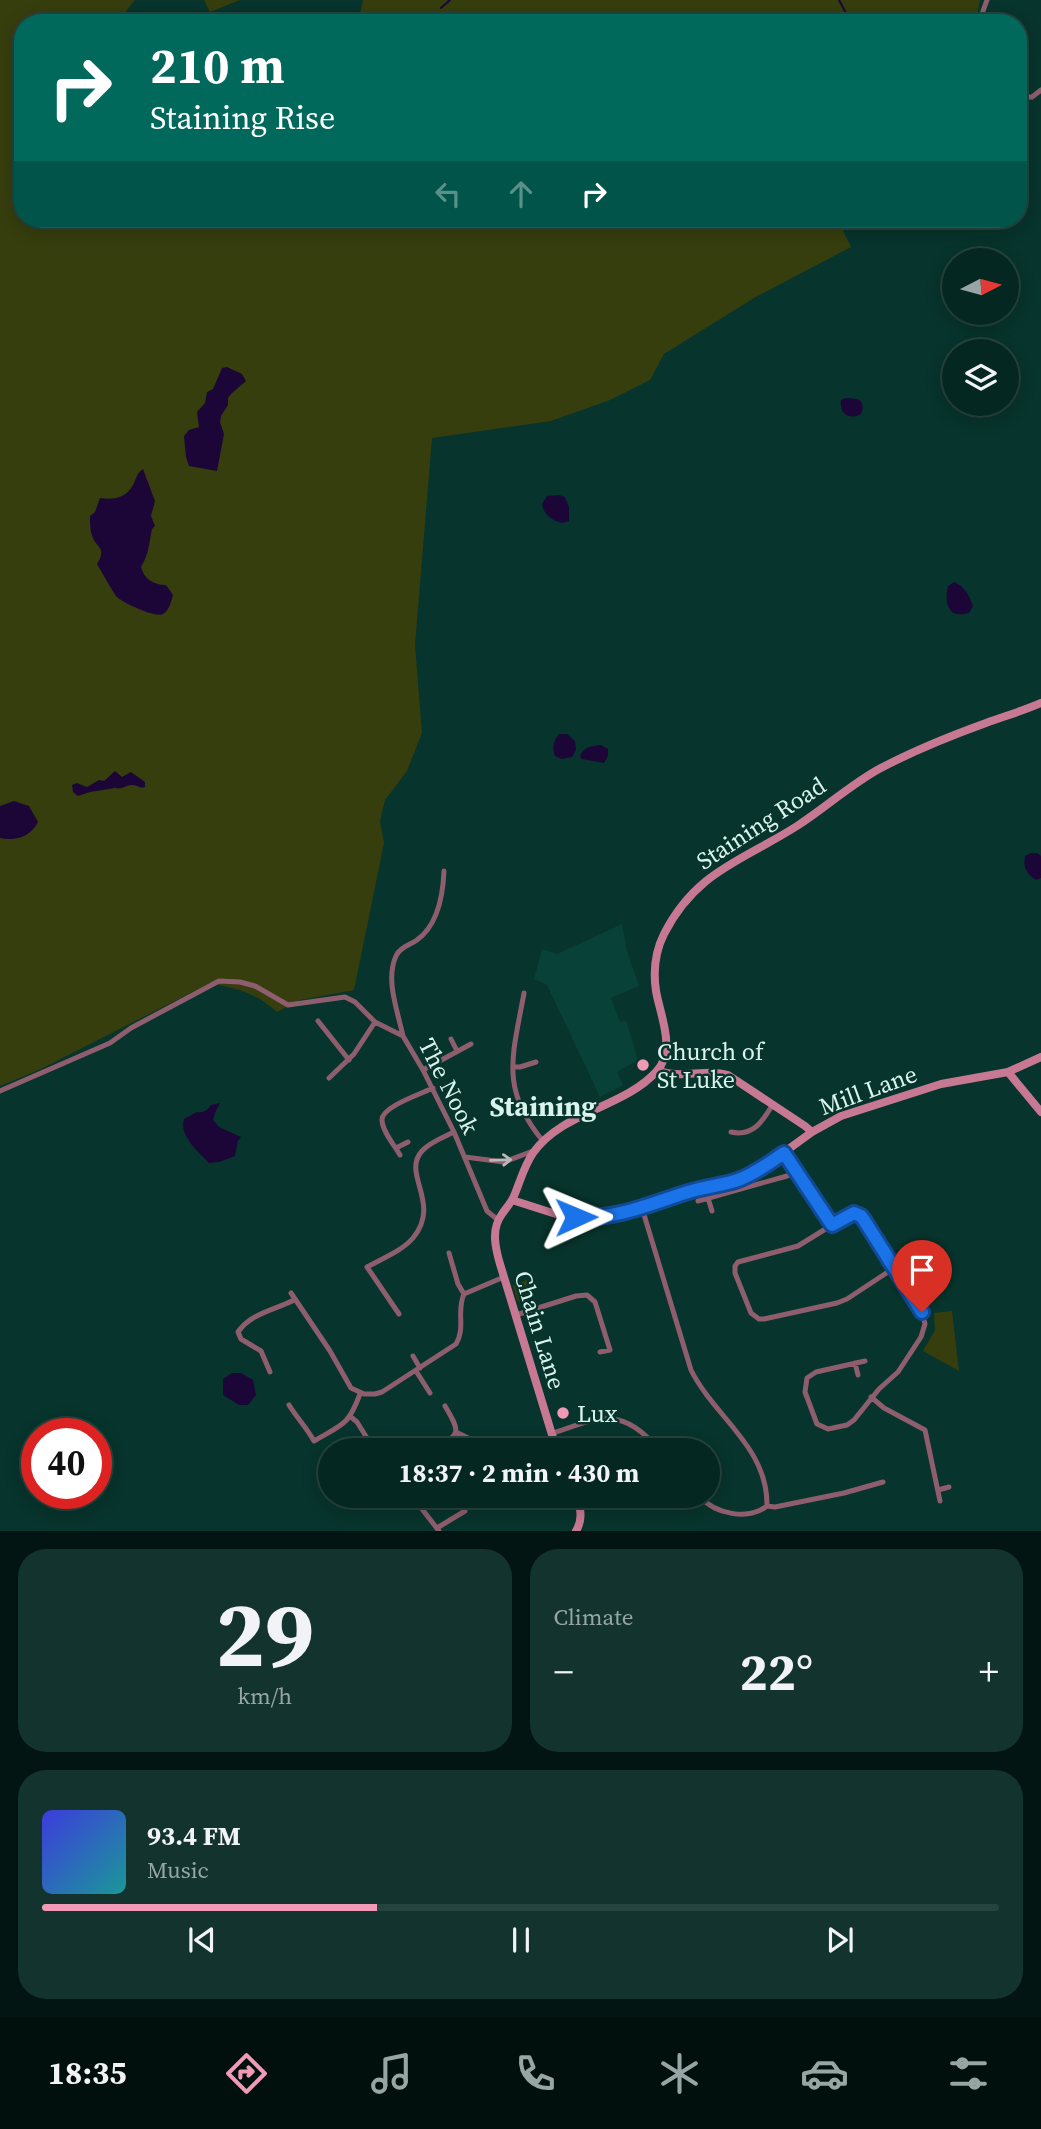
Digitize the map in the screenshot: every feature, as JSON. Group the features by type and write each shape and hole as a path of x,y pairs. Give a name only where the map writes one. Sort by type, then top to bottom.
{"street":[{"name":"Staining Road","path":"659,1070 666,1037 655,982 657,954 672,921 702,883 721,869 796,827 880,769 952,736 1041,703"},
{"path":"403,1036 393,989 393,967 397,953 421,937 434,919 442,895 444,871"},
{"name":"The Nook","path":"0,1091 110,1044 131,1028 219,981 255,986 288,1005 345,997 355,1002 376,1022 403,1036 433,1088 487,1211 498,1220"},
{"path":"524,993 513,1067 514,1086 518,1102 543,1141"},
{"path":"318,1021 349,1060"},
{"path":"329,1079 349,1060 376,1022"},
{"path":"451,1039 457,1051"},
{"path":"423,1070 471,1044"},
{"name":"Mill Lane","path":"512,1200 551,1213 576,1217 612,1216 642,1208 694,1190 737,1180 759,1170 812,1132 841,1116 957,1080 1008,1072 1041,1057"},
{"path":"513,1067 536,1062"},
{"path":"498,1220 512,1200 534,1151 543,1141 659,1070 670,1073 722,1073 734,1078 812,1132"},
{"path":"1008,1072 1041,1112"},
{"path":"400,1155 382,1123 384,1112 433,1088"},
{"path":"732,1132 742,1134 755,1128 773,1104"},
{"path":"367,1267 414,1237 422,1219 424,1205 415,1174 417,1158 428,1146 454,1132"},
{"path":"396,1148 408,1142"},
{"path":"465,1157 504,1162 534,1151"},
{"path":"784,1153 832,1225"},
{"path":"698,1201 796,1172"},
{"path":"708,1198 712,1212"},
{"path":"642,1208 691,1370 698,1384 754,1453 767,1497 767,1506"},
{"path":"865,1361 816,1372 807,1378 805,1392 821,1427 828,1429 846,1425 853,1420 871,1397 898,1372 924,1331 922,1312 861,1216 849,1215 798,1246 738,1262 735,1266 735,1273 751,1313 764,1319 837,1303 894,1268"},
{"name":"Chain Lane","path":"498,1220 495,1242 552,1438"},
{"path":"449,1253 458,1284 464,1294"},
{"path":"361,1259 399,1314"},
{"path":"452,1264 460,1261"},
{"path":"270,1372 261,1351 241,1339 238,1332 251,1319 293,1296 330,1351 348,1384 360,1394 375,1394 451,1348 459,1339 460,1304 464,1294 504,1277"},
{"path":"516,1315 576,1296 587,1296 595,1302 610,1349 600,1352"},
{"path":"413,1356 430,1394"},
{"path":"855,1363 858,1375"},
{"path":"289,1405 314,1441 351,1417 360,1394"},
{"path":"871,1397 884,1408 926,1430 940,1501"},
{"path":"445,1406 455,1423 456,1432 453,1438"},
{"path":"351,1417 367,1438"},
{"path":"551,1434 585,1422 614,1419 641,1430 648,1438"},
{"path":"456,1432 468,1438"},
{"path":"715,1508 727,1513 742,1514 767,1506 775,1507 844,1493 883,1482"},
{"path":"938,1490 949,1487"},
{"path":"421,1508 438,1529 465,1511"},
{"path":"577,1530 582,1514 580,1508"}],"shaded area":[{"path":"227,367 242,374 246,381 228,398 228,405 221,416 224,434 217,471 189,466 184,436 189,430 199,427 197,412 205,403 207,392 213,389 222,368"},
{"path":"846,398 861,401 861,414 853,417 843,412 841,400"},
{"path":"143,469 155,501 151,516 155,526 141,567 147,578 157,584 166,585 173,595 167,611 159,615 117,597 97,564 101,551 90,529 90,516 95,512 100,498 111,499 124,495"},
{"path":"547,496 565,497 569,507 569,521 562,523 549,516 542,504"},
{"path":"954,582 964,589 970,598 973,606 969,613 956,614 947,604 948,586"},
{"path":"559,734 567,734 575,741 576,750 572,757 562,759 555,756 554,744"},
{"path":"601,745 608,749 604,763 582,759 580,756 586,749"},
{"path":"115,771 122,777 131,772 145,782 145,787 130,785 78,796 73,792 72,785 77,783 87,787 99,780 104,781"},
{"path":"14,801 29,806 38,822 22,837 0,838 0,806"},
{"path":"1031,853 1041,856 1041,878 1036,880 1025,867 1025,856"},
{"path":"622,924 627,951 639,986 611,998 620,1022 626,1020 638,1060 617,1072 623,1085 600,1097 547,985 534,979 542,949 557,954"},
{"path":"220,1103 213,1120 219,1127 241,1137 235,1156 209,1163 187,1137 184,1119"},
{"path":"232,1373 241,1373 253,1380 256,1395 248,1405 239,1405 223,1395 223,1379"}],"green space":[{"path":"0,0 135,0 123,14 14,14 14,228 848,228 843,231 851,247 754,298 664,354 650,380 610,400 551,421 432,438 415,645 422,733 407,771 385,800 380,821 384,843 354,990 300,1000 277,1012 253,996 210,983 41,1069 0,1086"},
{"path":"204,0 240,0 210,12"},
{"path":"363,0 980,0 977,14 360,14"},
{"path":"527,1280 534,1305 525,1307 517,1300 513,1285"},
{"path":"952,1311 959,1371 923,1351 935,1330 934,1313"}],"waterway":[{"path":"441,8 450,0"},
{"path":"839,0 846,14"}],"place":[{"name":"Church of St Luke","path":"643,1065"},
{"name":"Lux","path":"563,1413"}],"district":[{"name":"Staining","path":"543,1106"}],"route":[{"path":"576,1217 593,1218 632,1212 694,1190 737,1180 759,1170 784,1153 832,1225 854,1213 861,1216 922,1312"}]}
